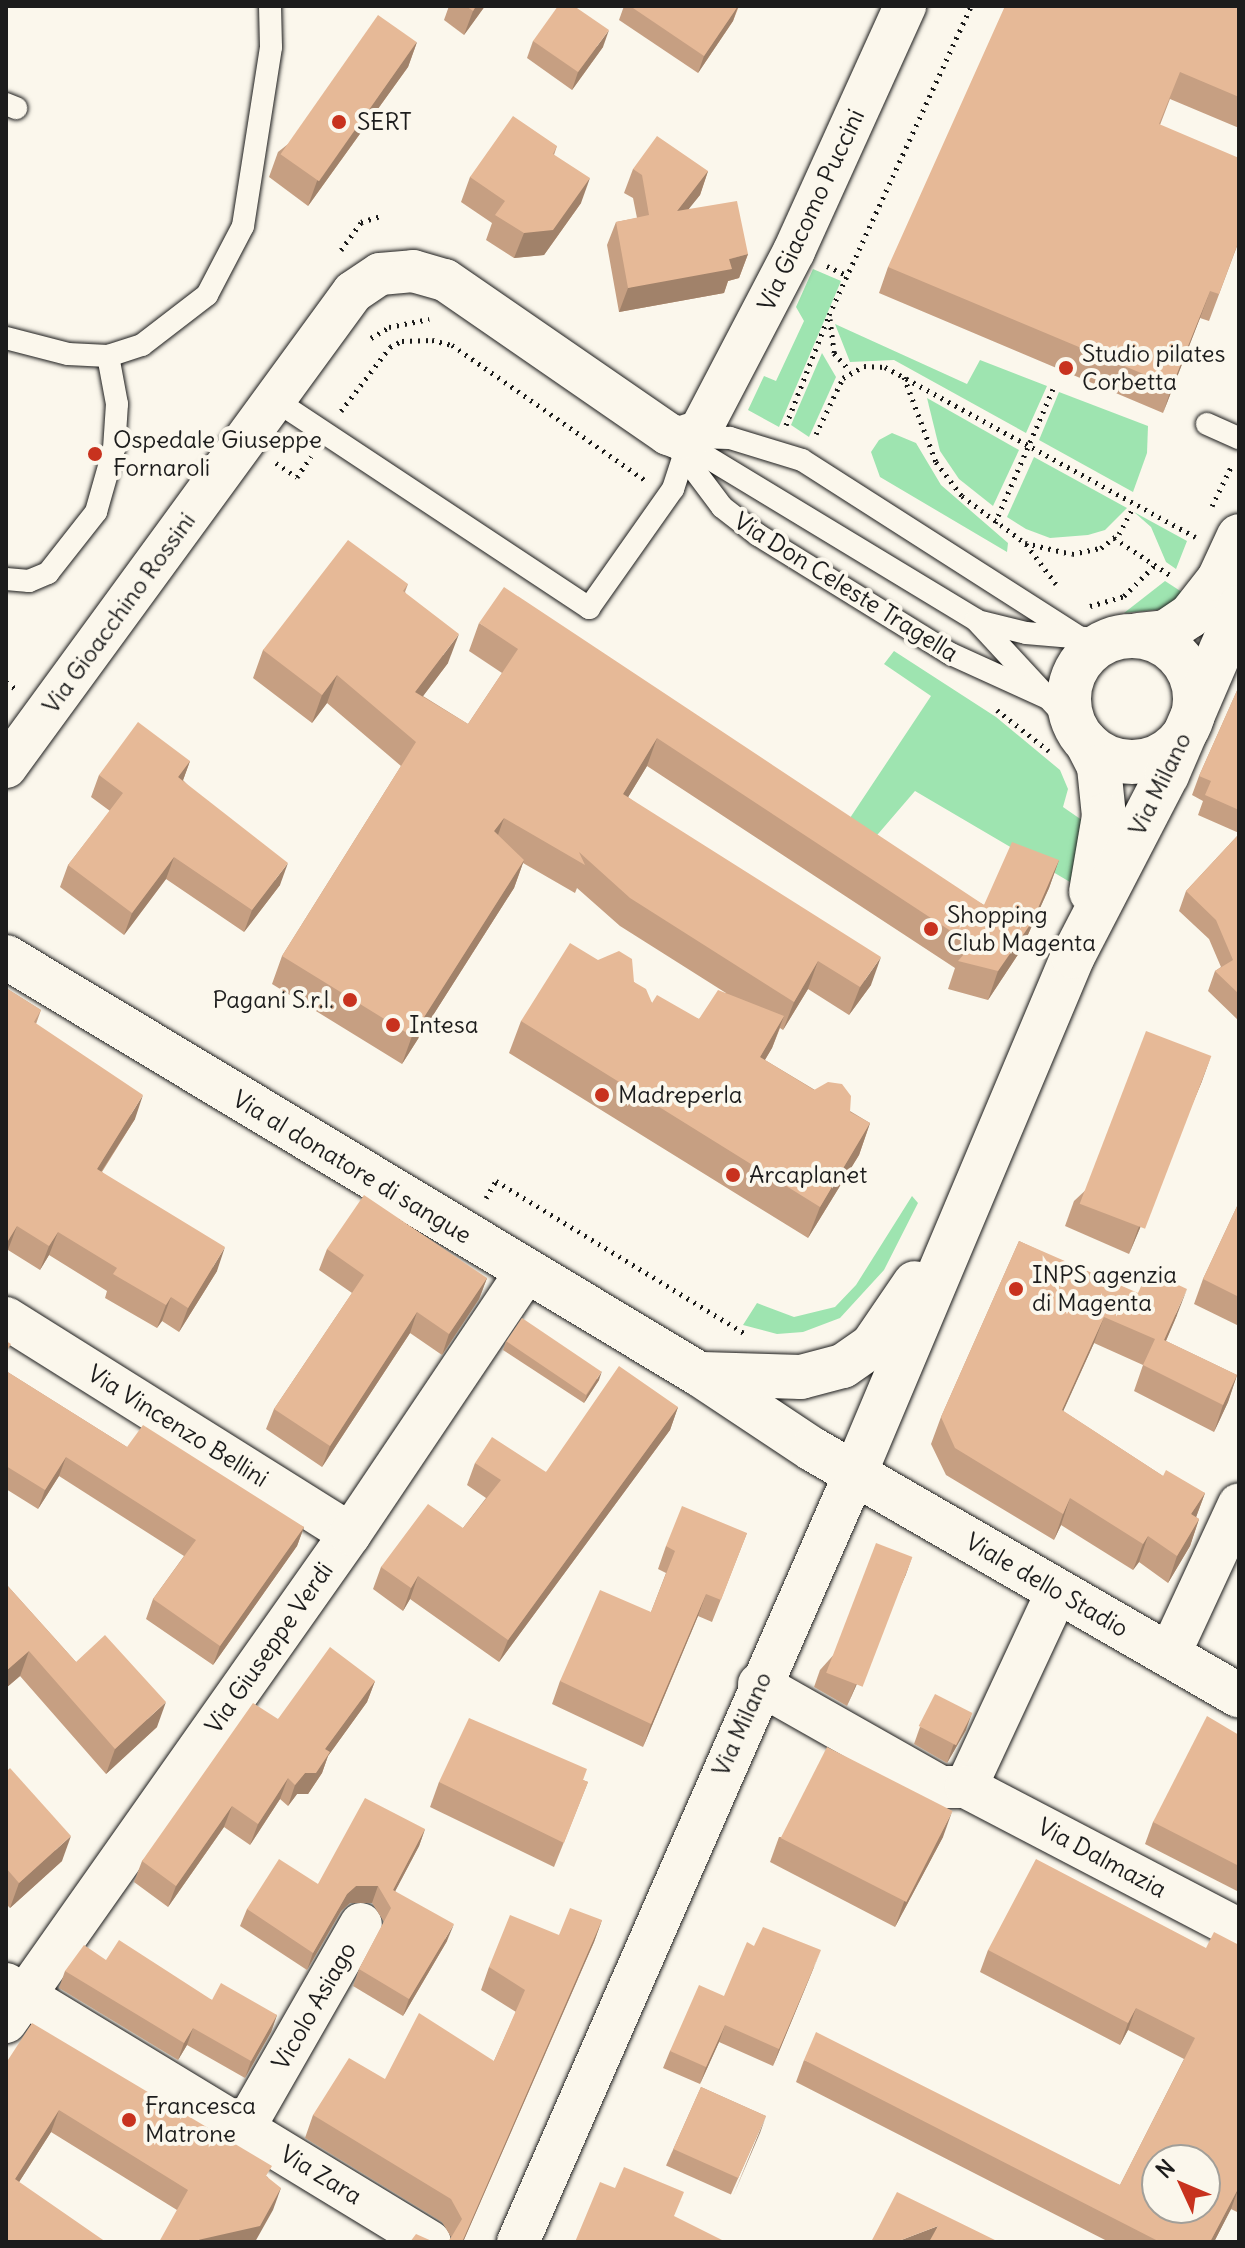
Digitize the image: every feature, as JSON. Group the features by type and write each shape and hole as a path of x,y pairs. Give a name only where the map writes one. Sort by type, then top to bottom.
{"street":[{"name":"Via Giacomo Puccini","path":"690,437 794,251 905,6"},
{"name":"Via Don Celeste Tragella","path":"380,274 421,273 461,288 690,437"},
{"name":"Via Gioacchino Rossini","path":"6,767 353,292 380,274"},
{"path":"1110,638 1167,645 1187,667 1195,695 1190,723 1170,750 1146,760 1115,760 1072,724 1068,701 1072,678 1083,658 1110,638 1166,632 1190,616 1219,579 1218,537"},
{"name":"Via Milano","path":"518,2242 759,1684 855,1473 1073,956 1190,723 1239,608"},
{"name":"Via Milano","path":"1072,724 1102,780 1104,827 1073,956"},
{"name":"Via al donatore di sangue","path":"6,957 699,1374 855,1473"},
{"name":"Via Milano","path":"699,1374 824,1374 872,1346 966,1207"},
{"name":"Via Giuseppe Verdi","path":"13,2001 350,1534 527,1271"},
{"name":"Via Vincenzo Bellini","path":"6,1318 350,1534"},
{"name":"Viale dello Stadio","path":"855,1473 1239,1696"},
{"path":"1169,1655 1239,1504"},
{"path":"966,1787 1057,1592"},
{"name":"Via Dalmazia","path":"759,1684 941,1787 966,1787 1239,1930"},
{"name":"Vicolo Asiago","path":"244,2128 361,1924"},
{"name":"Via Zara","path":"13,2001 244,2128 430,2242"}],"lane":[{"path":"6,338 68,354 108,356 142,345 175,323 207,295 226,267 243,226 271,47 270,6"},
{"path":"6,579 29,581 48,573 96,512 114,449 117,404 108,356"},
{"path":"275,400 589,608 668,496 690,437 758,443 807,452 1110,638"},
{"path":"1207,424 1239,438"},
{"name":"Via Don Celeste Tragella","path":"690,437 976,620"},
{"name":"Via Don Celeste Tragella","path":"690,437 722,507 758,535 951,654 1072,724"},
{"path":"976,620 1110,638"},
{"path":"976,620 1072,724"}],"path":[{"path":"971,6 829,315 786,419 789,430 807,452 837,387 850,371 874,365 904,376 1030,444 1134,506 1218,537"},
{"path":"829,315 834,353 850,371"},
{"path":"365,343 402,323 440,320"},
{"path":"277,463 297,477 390,347 402,341 432,340 452,345 668,496"},
{"path":"904,376 936,462 962,496 1025,543 1062,592"},
{"path":"995,523 1053,389"},
{"path":"1025,543 1072,554 1101,548 1114,538 1134,506"},
{"path":"1114,538 1185,584"},
{"path":"466,1234 496,1181 752,1336"}],"green space":[{"path":"813,269 841,281 779,427 748,410 764,376 776,381 804,321 796,307"},
{"path":"835,324 967,384 980,360 1047,386 1026,433 894,360 850,362"},
{"path":"822,353 836,377 809,437 791,425"},
{"path":"1059,392 1148,426 1147,453 1133,492 1039,440"},
{"path":"927,398 1019,450 993,506 959,479 940,451"},
{"path":"892,433 916,443 941,485 1008,543 1007,552 880,477 871,452 879,440"},
{"path":"1034,457 1127,508 1105,530 1088,535 1050,538 1026,529 1007,517"},
{"path":"1134,512 1187,541 1176,569 1166,562 1151,527"},
{"path":"1165,581 1188,596 1175,608 1124,613"},
{"path":"894,651 996,717 1060,770 1068,789 1063,807 1089,825 1070,882 915,791 866,848 842,830 931,696 884,664"},
{"path":"912,1196 918,1203 884,1270 840,1318 803,1332 777,1334 743,1325 757,1303 794,1317 835,1307 856,1285"}],"building":[{"path":"558,6 574,6 609,30 578,72 533,41"},
{"path":"630,6 738,6 704,56"},
{"path":"1005,6 1239,6 1239,97 1180,72 1159,124 1239,158 1239,240 1219,294 1210,291 1172,386 888,267"},
{"name":"SERT","path":"378,15 417,42 319,181 280,154"},
{"path":"513,116 557,146 553,154 590,178 553,230 524,233 495,215 505,201 470,177"},
{"path":"657,136 708,171 677,211 737,201 748,254 729,259 732,269 628,288 616,222 649,215 642,175 633,169"},
{"path":"348,540 408,584 403,591 459,634 415,692 468,724 518,649 479,623 504,587 984,905 1012,842 1059,860 1032,922 998,971 958,961 972,945 657,738 623,794 881,957 860,987 818,961 794,1002 630,898 579,852 585,865 504,818 494,831 524,860 412,1036 282,956 416,742 337,675 322,695 263,650"},
{"path":"1239,686 1239,810 1205,795 1211,781 1199,776"},
{"path":"138,722 190,761 178,777 288,863 252,910 174,857 132,913 68,865 123,793 99,775"},
{"path":"1239,834 1239,994 1215,971 1233,960 1216,920 1186,891"},
{"path":"570,943 598,960 619,951 632,959 634,982 646,989 652,1003 657,995 699,1019 718,990 784,1016 760,1057 814,1090 828,1082 842,1084 851,1096 850,1112 870,1123 820,1207 521,1021"},
{"path":"6,988 41,1010 34,1022 143,1095 97,1169 225,1247 188,1308 171,1297 166,1305 113,1274 117,1268 58,1232 49,1246 17,1226 6,1244"},
{"path":"1146,1031 1211,1056 1145,1229 1080,1204"},
{"path":"364,1195 487,1278 449,1334 417,1312 330,1446 274,1409 364,1275 327,1249"},
{"path":"1239,1202 1239,1297 1203,1279"},
{"path":"1019,1241 1138,1293 1148,1271 1187,1289 1164,1340 1237,1375 1223,1405 1143,1365 1155,1339 1104,1317 1062,1410 1163,1476 1166,1470 1205,1493 1191,1514 1199,1519 1177,1556 1148,1536 1143,1544 1070,1498 1063,1514 955,1448 941,1417"},
{"path":"522,1318 602,1372 586,1395 506,1341"},
{"path":"619,1366 678,1407 508,1640 418,1576 411,1588 381,1567 428,1504 463,1528 501,1480 475,1463 492,1437 546,1472"},
{"path":"6,1371 127,1447 143,1425 304,1527 220,1646 153,1599 196,1540 66,1457 45,1490 6,1466"},
{"path":"682,1506 747,1533 721,1600 706,1594 651,1724 560,1681 600,1590 651,1612 675,1551 666,1546"},
{"path":"876,1543 912,1557 863,1687 826,1673"},
{"path":"6,1584 76,1662 105,1635 166,1702 115,1749 29,1651 6,1671"},
{"path":"330,1647 375,1681 325,1749 330,1752 316,1773 305,1773 295,1785 288,1778 258,1824 232,1806 176,1886 142,1861 253,1703 278,1719"},
{"path":"935,1694 972,1713 956,1745 919,1726"},
{"path":"1207,1716 1239,1735 1239,1866 1153,1822"},
{"path":"469,1718 587,1769 583,1780 588,1782 564,1843 439,1782"},
{"path":"827,1747 953,1811 906,1902 781,1838"},
{"path":"10,1768 71,1836 19,1883 6,1868 6,1772"},
{"path":"365,1798 425,1829 393,1890 454,1924 409,1999 359,1969 391,1908 378,1886 356,1886 347,1894 313,1953 247,1909 279,1859 318,1884"},
{"path":"1036,1859 1206,1948 1214,1932 1239,1945 1239,2187 1221,2221 1221,2144 1141,2144 1141,2224 1219,2224 1210,2242 1160,2242 804,2060 816,2032 1120,2185 1195,2038 1136,2008 1128,2023 988,1950"},
{"path":"570,1908 602,1920 462,2242 444,2242 449,2241 462,2219 451,2199 313,2115 349,2058 385,2079 419,2013 494,2061 525,1990 489,1967 510,1915 559,1935"},
{"path":"763,1927 821,1950 779,2049 725,2025 706,2067 670,2051 699,1985 724,1996 747,1942 754,1946"},
{"path":"119,1940 212,2000 221,1983 277,2015 251,2061 193,2028 184,2043 65,1971 84,1945 106,1960"},
{"path":"32,2023 272,2166 266,2176 281,2188 260,2226 198,2240 201,2242 159,2242 188,2190 59,2110 15,2179 106,2242 6,2242 6,2063"},
{"path":"701,2087 766,2116 738,2178 673,2149"},
{"path":"624,2167 684,2192 674,2216 726,2242 575,2242 600,2182 615,2188"},
{"path":"897,2192 999,2242 929,2242 938,2226 896,2242 871,2242"},
{"path":"416,2234 434,2242 410,2242"}],"place":[{"name":"SERT","path":"339,122"},
{"name":"Studio pilates Corbetta","path":"1066,368"},
{"name":"Ospedale Giuseppe Fornaroli","path":"95,454"},
{"name":"Shopping Club Magenta","path":"931,929"},
{"name":"Pagani S.r.l.","path":"350,1000"},
{"name":"Intesa","path":"393,1025"},
{"name":"Madreperla","path":"602,1095"},
{"name":"Arcaplanet","path":"733,1175"},
{"name":"INPS agenzia di Magenta","path":"1016,1289"},
{"name":"Francesca Matrone","path":"129,2120"}]}
